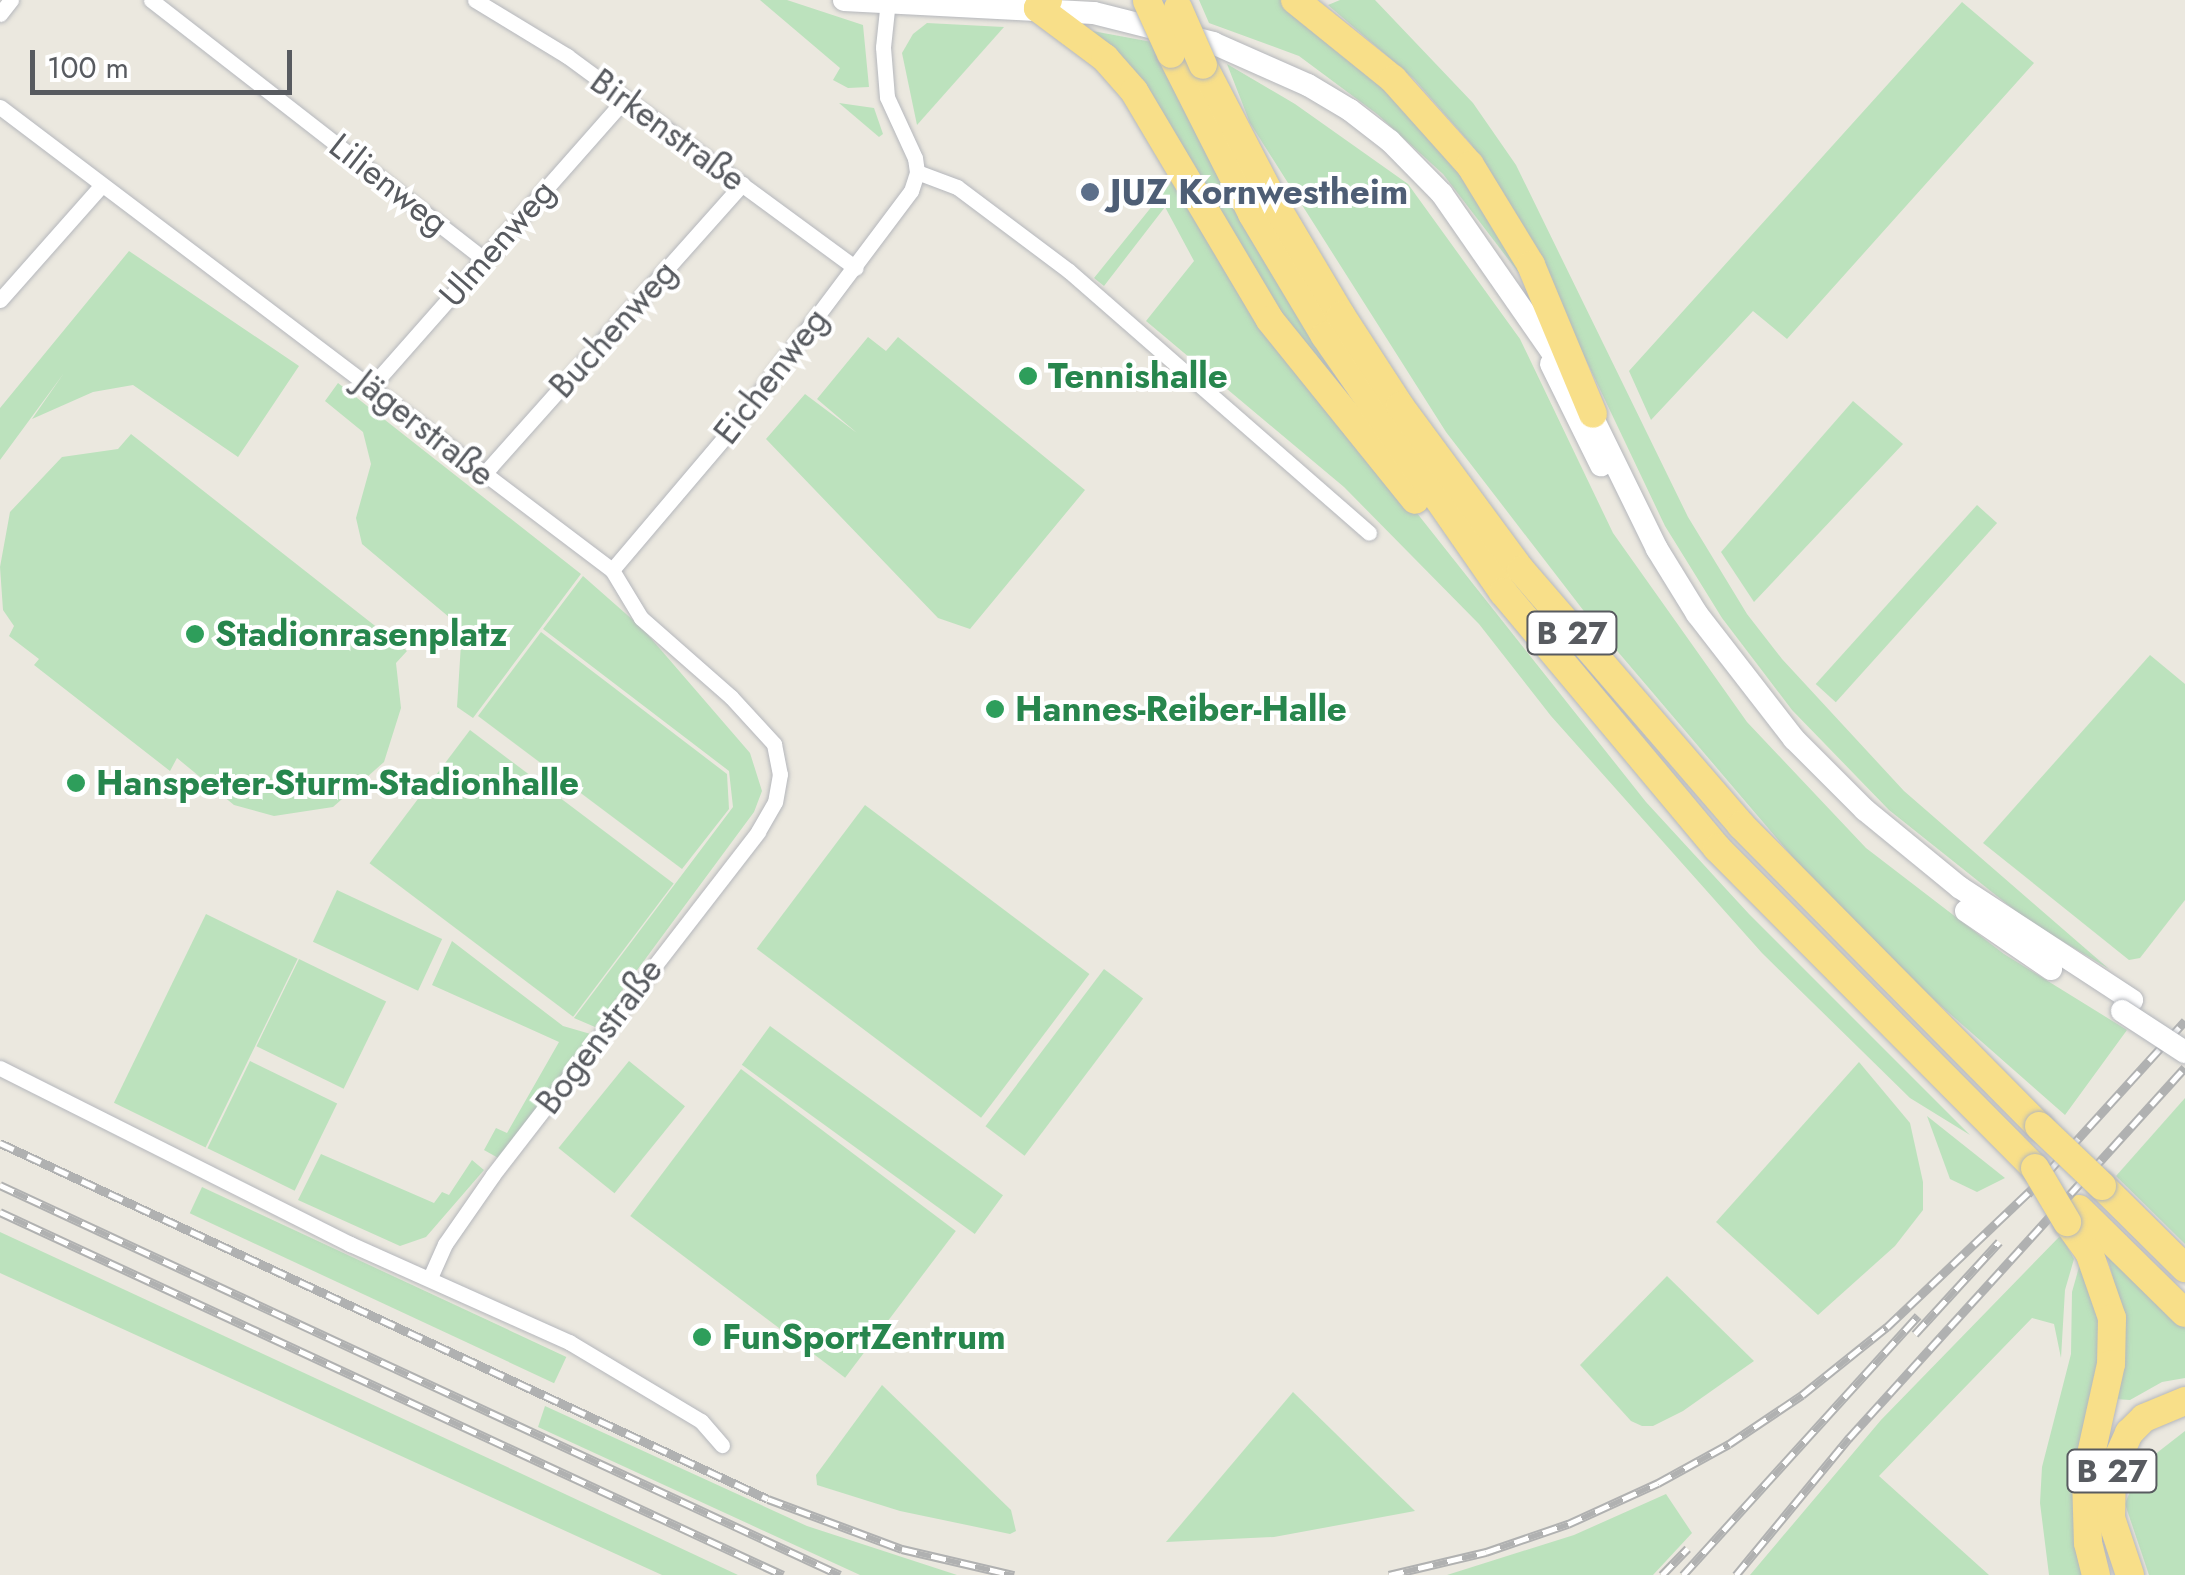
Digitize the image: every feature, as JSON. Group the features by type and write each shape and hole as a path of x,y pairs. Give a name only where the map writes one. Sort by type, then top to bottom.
{"highway":[{"name":"B 27","path":"1043,4 1105,58 1134,90 1219,241 1270,320 1471,574 1502,592"},
{"name":"B 27","path":"1176,4 1276,206 1341,315 1400,406 1520,570 1741,826 2185,1268"},
{"name":"B 27","path":"1146,8 1252,214 1325,336 1502,592 1717,848 2026,1159 2073,1216 2185,1312"},
{"path":"1307,10 1392,80 1470,164 1531,264 1592,414"},
{"name":"B 27","path":"2073,1216 2112,1318 2111,1364 2086,1477 2096,1575"},
{"name":"B 27","path":"2130,1575 2111,1518 2112,1471 2129,1433 2144,1418 2185,1400"},
{"name":"B 27","path":"2087,1508 2110,1575"}],"main road":[{"path":"844,0 1146,8 1275,69 1350,110 1390,140 1442,194 1521,303 1592,414 1657,549 1697,614 1794,739 1865,810 1958,887 2127,1006 2185,1052"},
{"path":"1521,303 1592,449 1686,616 1736,688 1808,773 1934,887 2012,944 2185,1033"}],"street":[{"path":"0,14 11,0"},
{"name":"Lilienweg","path":"151,0 483,258"},
{"name":"Birkenstraße","path":"475,0 567,56 856,268"},
{"path":"888,2 883,47 886,97 917,172 957,187 1069,271 1369,534"},
{"name":"Ulmenweg","path":"371,387 624,100"},
{"name":"Jägerstraße","path":"0,107 612,570 642,618 731,698 774,744 780,774 775,802"},
{"name":"Eichenweg","path":"612,570 736,424 856,268 891,222 917,172"},
{"name":"Buchenweg","path":"483,475 742,184"},
{"path":"0,300 101,186"},
{"name":"Bogenstraße","path":"430,1276 475,1198 758,832 775,802"},
{"path":"0,1068 350,1244 430,1276 568,1342 701,1420 722,1445"}],"green space":[{"path":"760,0 787,0 863,25 869,87 848,88 833,80 840,68"},
{"path":"1199,0 1286,0 1399,95 1454,158 1538,298 1443,174 1377,114 1299,56 1209,23"},
{"path":"1340,0 1375,0 1473,103 1516,165 1688,517 1747,614 1782,659 1904,791 2109,969 2027,920 1889,810 1792,710 1722,618 1665,526 1526,234 1471,144 1414,79 1328,5"},
{"path":"1962,2 2034,63 1787,339 1753,311 1651,420 1629,371"},
{"path":"927,23 1004,27 917,125 902,53 913,34"},
{"path":"1087,30 1152,42 1371,428 1303,349"},
{"path":"1227,64 1295,104 1408,184 1520,339 1613,533 1747,722 1866,848 2004,954 2127,1030 2065,1115 1915,983 1808,875 1590,619 1446,432 1250,123"},
{"path":"839,103 874,108 883,134 879,137"},
{"path":"1174,179 1401,493 1646,802 1749,914 1970,1135 1910,1098 1762,953 1551,716 1479,624 1344,487 1146,321 1194,261 1165,207 1104,286 1094,278"},
{"path":"129,251 299,366 238,457 133,385 93,392 32,419 64,373 0,460 0,408"},
{"path":"868,337 886,351 898,337 1085,490 970,629 938,618 766,439 805,394 857,433 817,399"},
{"path":"338,383 581,574 473,718 457,707 462,628 362,544 356,518 371,464 363,432 325,401"},
{"path":"1853,401 1903,444 1754,602 1721,552"},
{"path":"131,434 407,651 396,663 401,708 384,762 333,807 274,816 234,805 177,758 170,771 34,665 39,659 9,636 14,626 3,610 0,567 10,512 62,457 118,449"},
{"path":"1977,505 1997,523 1836,702 1816,684"},
{"path":"583,576 642,628 750,753 762,791 754,812 595,1027 574,1018 733,807 729,771 543,629"},
{"path":"541,632 727,774 729,809 682,869 478,716"},
{"path":"2150,655 2185,684 2185,900 2140,958 2129,960 1983,843"},
{"path":"470,730 674,883 573,1017 369,863"},
{"path":"865,805 1089,974 981,1118 757,949"},
{"path":"337,890 442,939 418,991 313,942"},
{"path":"206,914 298,959 206,1147 114,1103"},
{"path":"452,941 563,1026 594,1035 500,1159 484,1150 496,1128 507,1133 559,1042 432,985"},
{"path":"299,959 386,1002 344,1089 256,1046"},
{"path":"1104,969 1143,998 1025,1156 985,1126"},
{"path":"770,1026 1003,1195 975,1234 742,1065"},
{"path":"250,1061 337,1104 295,1191 207,1148"},
{"path":"629,1061 685,1106 614,1193 559,1148"},
{"path":"1859,1062 1910,1123 1923,1182 1923,1210 1895,1246 1818,1315 1716,1222"},
{"path":"741,1069 956,1231 845,1378 630,1216"},
{"path":"2185,1098 2185,1244 2116,1176"},
{"path":"1927,1116 2005,1178 1977,1192 1950,1179"},
{"path":"321,1154 434,1203 442,1192 449,1195 472,1160 484,1170 426,1237 400,1246 298,1200"},
{"path":"202,1187 566,1357 554,1383 190,1213"},
{"path":"0,1232 738,1575 662,1575 0,1273"},
{"path":"2061,1235 2074,1259 2065,1290 2061,1358 2054,1324 2032,1318 1879,1476 1989,1575 1750,1575 1881,1420"},
{"path":"2107,1255 2185,1328 2185,1378 2162,1382 2130,1400 2115,1399 2118,1298"},
{"path":"2081,1260 2099,1321 2088,1575 2049,1575 2040,1503 2042,1467 2071,1354 2072,1292"},
{"path":"1667,1276 1754,1361 1683,1411 1653,1426 1642,1426 1631,1421 1580,1365"},
{"path":"882,1385 1011,1510 1016,1531 1010,1534 900,1511 817,1485 816,1475"},
{"path":"1293,1392 1415,1511 1274,1537 1166,1542"},
{"path":"545,1406 807,1526 957,1575 860,1575 538,1427"},
{"path":"2185,1431 2185,1575 2149,1575 2125,1504 2140,1466"},
{"path":"1666,1494 1692,1533 1653,1575 1447,1575 1574,1535"}],"railway":[{"path":"2028,1194 2185,1021"},
{"path":"1736,1575 1849,1438 2185,1068"},
{"path":"0,1143 768,1499 902,1549 1014,1575"},
{"path":"1389,1575 1486,1552 1568,1524 1658,1483 1729,1444 1802,1395 1887,1327 2037,1184"},
{"path":"0,1185 840,1575"},
{"path":"0,1212 783,1575"},
{"path":"1915,1334 1999,1242"},
{"path":"1683,1575 1918,1316"},
{"path":"1662,1575 1688,1548"}],"place":[{"name":"JUZ Kornwestheim","path":"1090,192"},
{"name":"Tennishalle","path":"1028,376"},
{"name":"Stadionrasenplatz","path":"195,634"},
{"name":"Hannes-Reiber-Halle","path":"995,709"},
{"name":"Hanspeter-Sturm-Stadionhalle","path":"76,783"},
{"name":"FunSportZentrum","path":"702,1337"}]}
